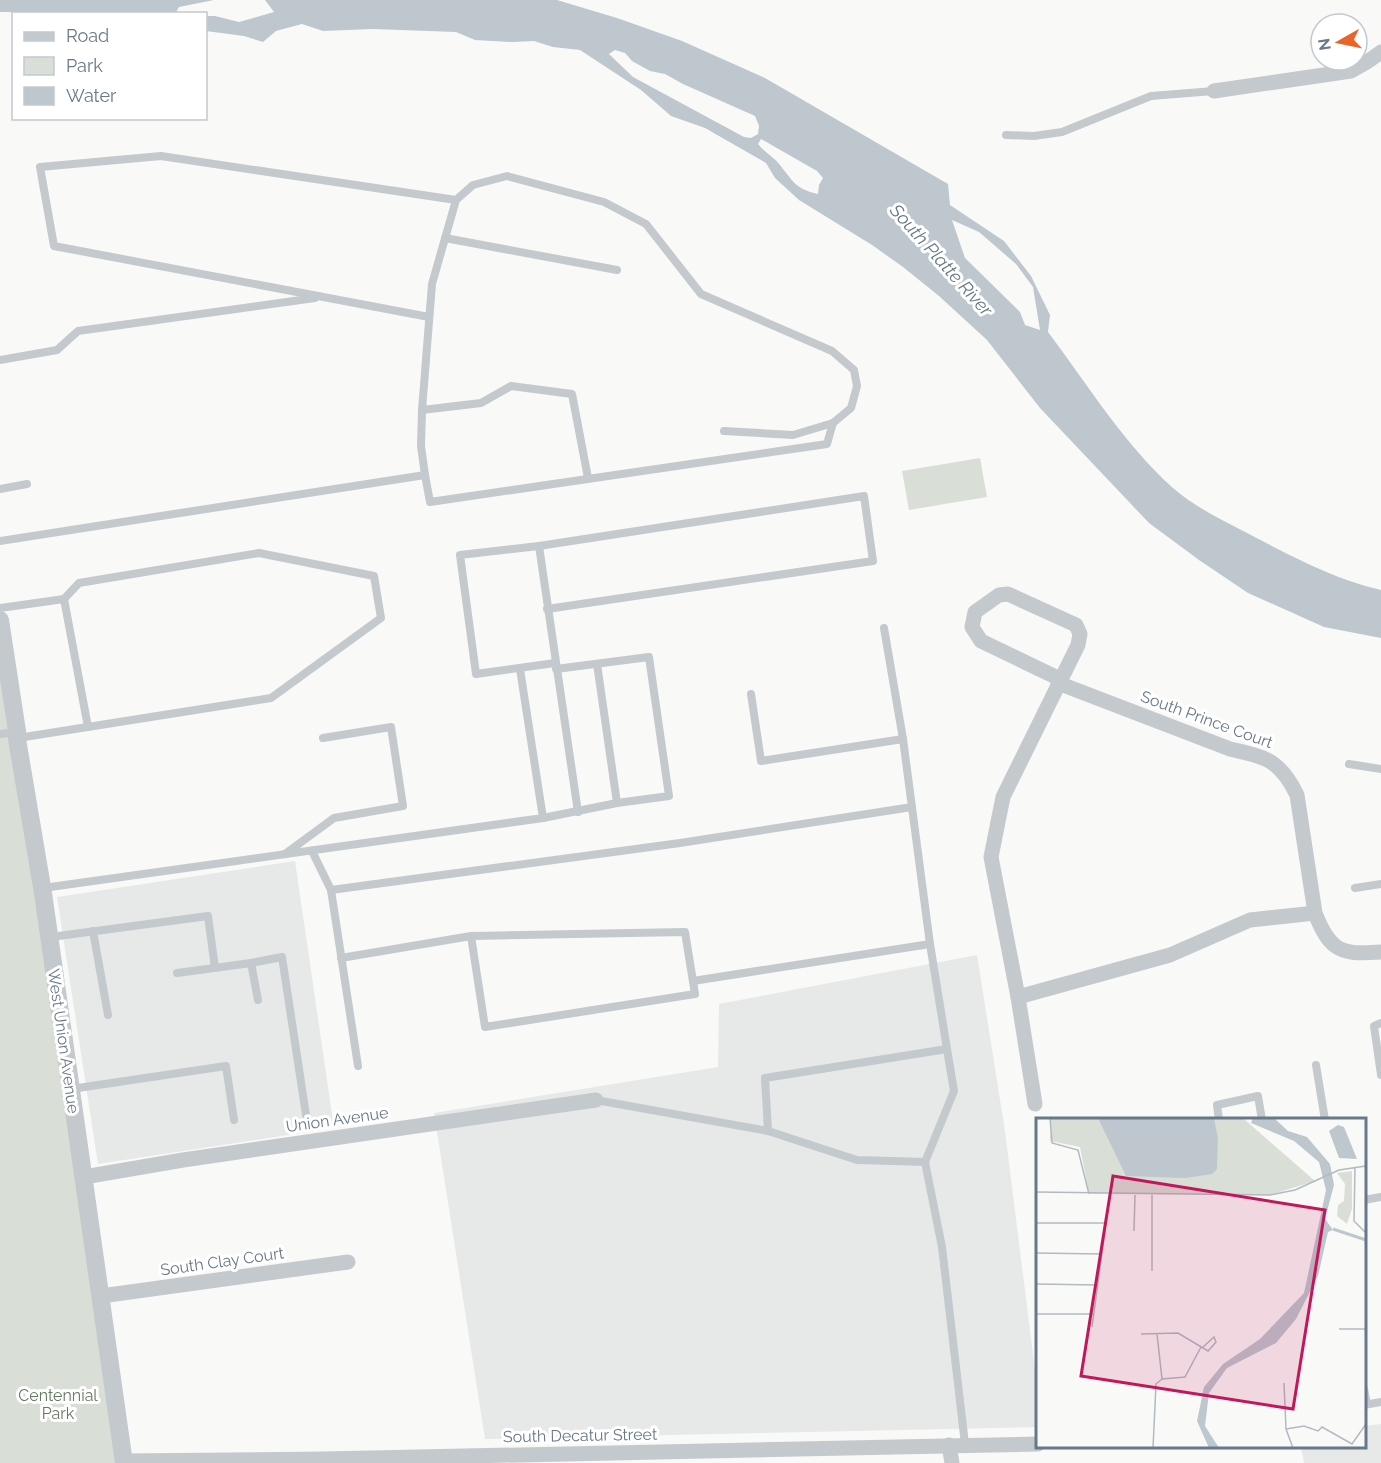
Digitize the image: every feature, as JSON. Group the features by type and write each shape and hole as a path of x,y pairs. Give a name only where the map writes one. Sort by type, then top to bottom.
{"street":[{"path":"1214,91 1351,71 1381,52"},
{"name":"South Prince Court","path":"1035,1104 1018,997 991,857 1004,797 1059,681 1078,645 1080,634 1076,625 1008,594 999,595 975,612 972,627 981,641 1059,681 1230,749 1260,756 1276,764 1291,782 1297,795 1315,913 1322,931 1329,941 1345,952 1355,954 1381,952"},
{"name":"West Union Avenue","path":"0,620 11,735 42,888 124,1462"},
{"path":"1018,997 1170,955 1250,920 1315,913"},
{"name":"Union Avenue","path":"84,1177 183,1160 596,1100"},
{"name":"South Clay Court","path":"101,1296 348,1263"},
{"path":"949,1444 952,1463"},
{"name":"South Decatur Street","path":"124,1462 748,1457 949,1444 1036,1444"}],"lane":[{"path":"1006,135 1034,136 1062,132 1151,96 1214,91"},
{"path":"429,317 54,246 40,167 161,156 456,200"},
{"path":"724,431 793,435 833,423 851,408 857,386 854,370 832,351 701,294 646,224 604,202 507,176 473,186 456,200 432,284 429,317 421,446 430,502 827,444 833,423"},
{"path":"445,238 618,270"},
{"path":"0,360 57,350 78,331 323,297"},
{"path":"422,410 481,403 511,386 572,394 588,478"},
{"path":"0,541 425,475"},
{"path":"0,489 27,484"},
{"path":"42,888 543,818 617,803 669,796 649,657 597,664 476,674 460,555 539,546 864,496 873,561 548,609"},
{"path":"539,546 578,812"},
{"path":"0,608 63,599 79,583 259,553 374,576 381,618 271,698 88,727 11,735"},
{"path":"63,599 88,727"},
{"path":"884,628 903,740 930,944 954,1091 925,1162 942,1247 965,1444"},
{"path":"597,664 617,803"},
{"path":"520,669 543,818"},
{"path":"751,694 760,761 903,740"},
{"path":"283,855 334,818 403,806 391,727 323,738"},
{"path":"1349,764 1381,768"},
{"path":"331,890 657,846 912,807"},
{"path":"312,850 331,890 358,1066"},
{"path":"1355,888 1381,884"},
{"path":"49,937 208,916 215,968"},
{"path":"93,931 108,1015"},
{"path":"341,958 471,936 686,932 695,994 485,1027 471,936"},
{"path":"693,981 930,944"},
{"path":"177,973 282,957 306,1115"},
{"path":"251,963 258,1000"},
{"path":"1381,1023 1374,1026 1381,1075"},
{"path":"768,1131 765,1078 947,1049"},
{"path":"1316,1065 1325,1118"},
{"path":"71,1089 226,1066 234,1120"},
{"path":"1219,1118 1217,1105 1258,1096 1262,1118"},
{"path":"596,1100 768,1131 857,1160 925,1162"},
{"path":"1366,1200 1381,1197"},
{"path":"1366,1404 1381,1402"}],"shaded area":[{"path":"295,861 334,1128 98,1164 57,897"},
{"path":"977,955 1005,1131 1036,1378 1036,1427 485,1439 434,1113 718,1067 719,1004"},
{"path":"1381,1424 1381,1463 1304,1463 1301,1448 1366,1448 1366,1426"}],"green space":[{"path":"980,458 987,497 909,510 902,471"},
{"name":"Centennial Park","path":"0,622 124,1463 0,1463"}],"water":[{"path":"0,0 214,0 179,7 176,12 0,12"},
{"name":"South Platte River","path":"265,0 557,0 682,41 765,78 948,184 950,205 1004,241 1031,276 1050,315 1048,332 1122,433 1155,471 1181,495 1228,523 1313,566 1346,580 1381,590 1381,638 1324,627 1248,593 1199,560 1149,523 1040,408 987,340 939,296 872,245 799,200 775,178 766,163 705,128 671,116 641,90 580,50 553,47 534,41 475,40 456,32 373,29 323,31 302,24 276,31 263,42 244,36 207,31 207,16 239,22 274,12","holes":["615,50 625,53 632,61 650,71 665,74 755,116 759,126 758,134 751,138 744,137 633,77 609,54","761,139 817,171 823,178 818,194 804,190 795,184 778,162 758,144","952,220 979,232 1016,264 1033,287 1040,330 1025,325 1020,312 965,258"]}]}
